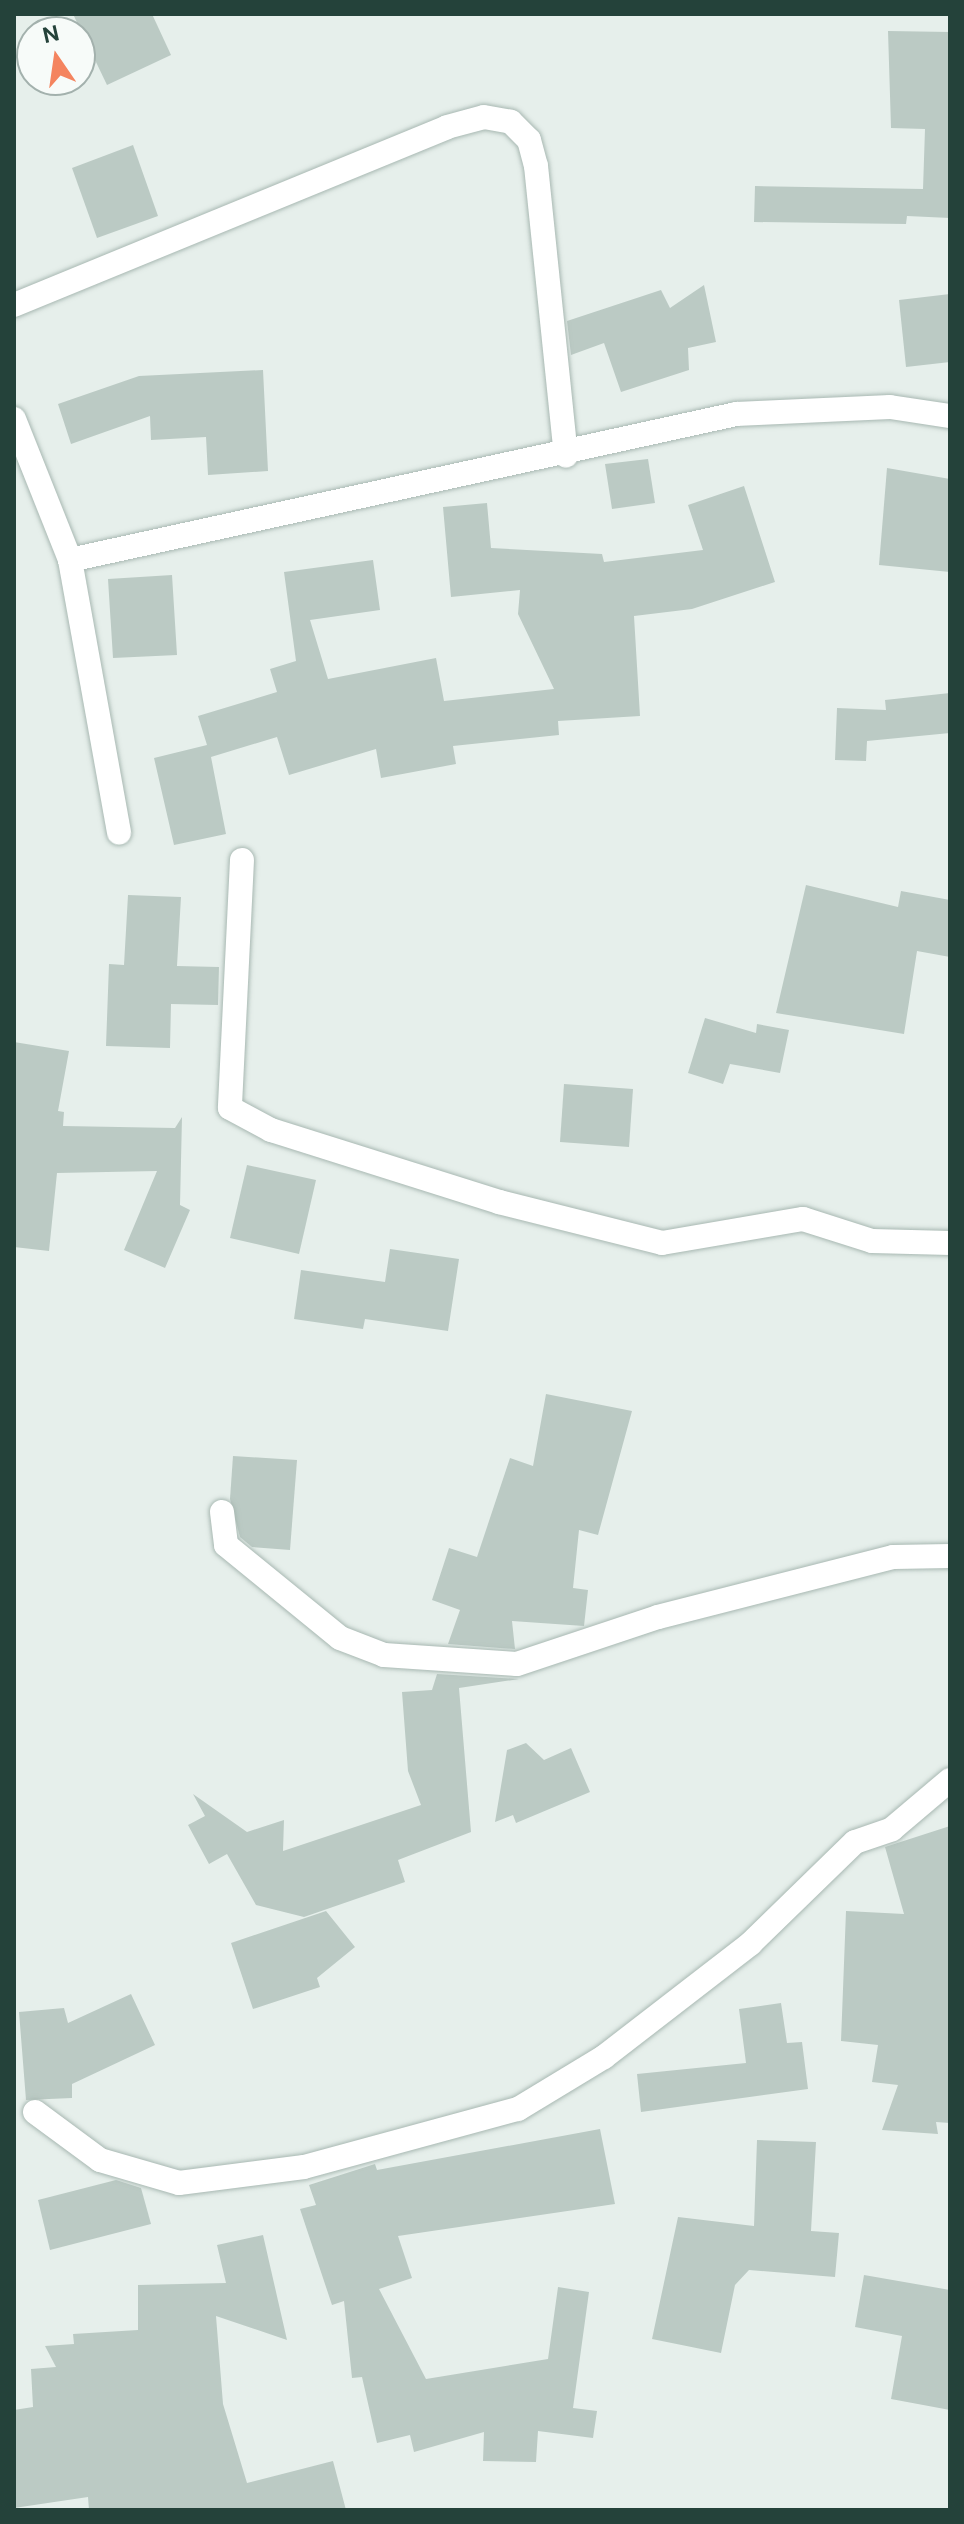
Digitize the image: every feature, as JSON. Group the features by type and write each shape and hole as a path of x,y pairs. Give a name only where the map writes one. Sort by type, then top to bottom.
{"street":[{"path":"14,305 447,127 484,117 511,122 529,140 536,166 566,455"},
{"path":"70,560 566,455 736,414 890,407 950,416"},
{"path":"14,420 70,560 119,833"},
{"path":"242,860 230,1108 244,1116 499,1202 662,1243 803,1219 872,1241 950,1243"},
{"path":"222,1512 226,1545 340,1638 384,1655 517,1664 658,1617 878,1561 950,1556"},
{"path":"35,2112 100,2160 179,2183 304,2167 518,2109 604,2057 750,1944 855,1842 892,1829 950,1780"}],"building":[{"path":"152,14 171,55 107,85 96,62 96,16 74,16"},
{"path":"888,31 950,32 950,218 907,216 906,224 754,222 755,186 923,189 925,129 891,128"},
{"path":"133,145 158,216 97,238 72,168"},
{"path":"704,285 716,342 688,348 689,370 621,392 604,343 571,355 567,321 661,290 670,308"},
{"path":"950,294 950,362 906,367 899,300"},
{"path":"263,370 268,471 208,475 206,437 151,440 150,416 71,444 58,404 139,376"},
{"path":"648,459 655,503 612,509 605,464"},
{"path":"887,468 950,479 950,572 879,565"},
{"path":"744,486 775,582 692,609 634,616 640,716 558,721 559,735 453,746 456,764 381,778 376,749 289,775 277,737 211,757 226,834 174,845 154,758 207,745 198,716 277,692 270,669 296,661 284,572 373,560 380,610 310,620 328,679 436,658 444,701 554,689 518,614 520,590 451,597 443,507 487,503 491,548 602,554 604,562 703,550 688,505"},
{"path":"172,575 177,655 113,658 108,579"},
{"path":"950,693 950,733 867,741 866,761 835,760 837,708 886,710 885,700"},
{"path":"806,885 898,907 901,891 950,900 950,957 917,951 904,1034 776,1013"},
{"path":"128,895 181,897 177,966 219,967 218,1005 171,1004 170,1048 106,1046 109,964 124,965"},
{"path":"705,1018 756,1033 757,1024 789,1030 780,1073 730,1064 723,1084 688,1073"},
{"path":"14,1042 69,1051 58,1111 64,1112 63,1126 175,1128 182,1117 180,1205 190,1210 165,1268 124,1250 157,1171 57,1173 49,1251 14,1247"},
{"path":"564,1084 633,1089 629,1147 560,1142"},
{"path":"247,1165 316,1180 299,1254 230,1238"},
{"path":"390,1249 459,1259 448,1331 365,1319 363,1329 294,1319 301,1270 385,1282"},
{"path":"546,1394 632,1411 598,1535 579,1530 573,1588 588,1590 584,1626 512,1621 515,1649 448,1644 460,1610 432,1600 449,1548 477,1557 510,1458 533,1466"},
{"path":"233,1456 297,1460 290,1550 252,1547 240,1537 230,1499"},
{"path":"437,1674 519,1679 459,1688 471,1832 398,1860 405,1882 304,1917 256,1905 227,1854 209,1864 188,1825 205,1816 193,1794 247,1832 284,1820 283,1851 421,1805 408,1771 402,1692 432,1690"},
{"path":"526,1743 544,1760 571,1748 590,1792 516,1823 513,1815 495,1822 507,1750"},
{"path":"950,1826 950,2123 936,2122 938,2134 882,2130 898,2085 872,2082 878,2045 841,2041 846,1911 904,1914 885,1847"},
{"path":"326,1911 355,1947 317,1978 320,1987 253,2009 231,1943"},
{"path":"131,1994 155,2045 72,2084 72,2098 26,2100 19,2012 64,2008 68,2023"},
{"path":"781,2003 787,2043 802,2042 808,2089 641,2112 637,2074 746,2063 739,2009"},
{"path":"600,2129 615,2204 398,2236 412,2278 379,2289 426,2379 548,2359 558,2287 589,2292 573,2408 597,2411 593,2438 538,2431 536,2462 483,2461 484,2432 414,2452 410,2435 377,2443 362,2377 352,2378 344,2301 332,2305 300,2209 316,2205 309,2185 375,2164 377,2170"},
{"path":"757,2140 816,2142 811,2231 839,2233 835,2277 749,2270 735,2285 721,2353 652,2339 678,2217 754,2226"},
{"path":"116,2180 141,2188 151,2224 50,2250 38,2200"},
{"path":"263,2235 287,2340 216,2316 223,2404 247,2483 333,2461 346,2510 89,2510 88,2497 14,2508 14,2410 33,2407 31,2369 56,2367 45,2346 74,2344 73,2334 138,2330 138,2285 226,2283 217,2245"},
{"path":"864,2275 950,2290 950,2410 891,2399 902,2336 855,2327"}]}
